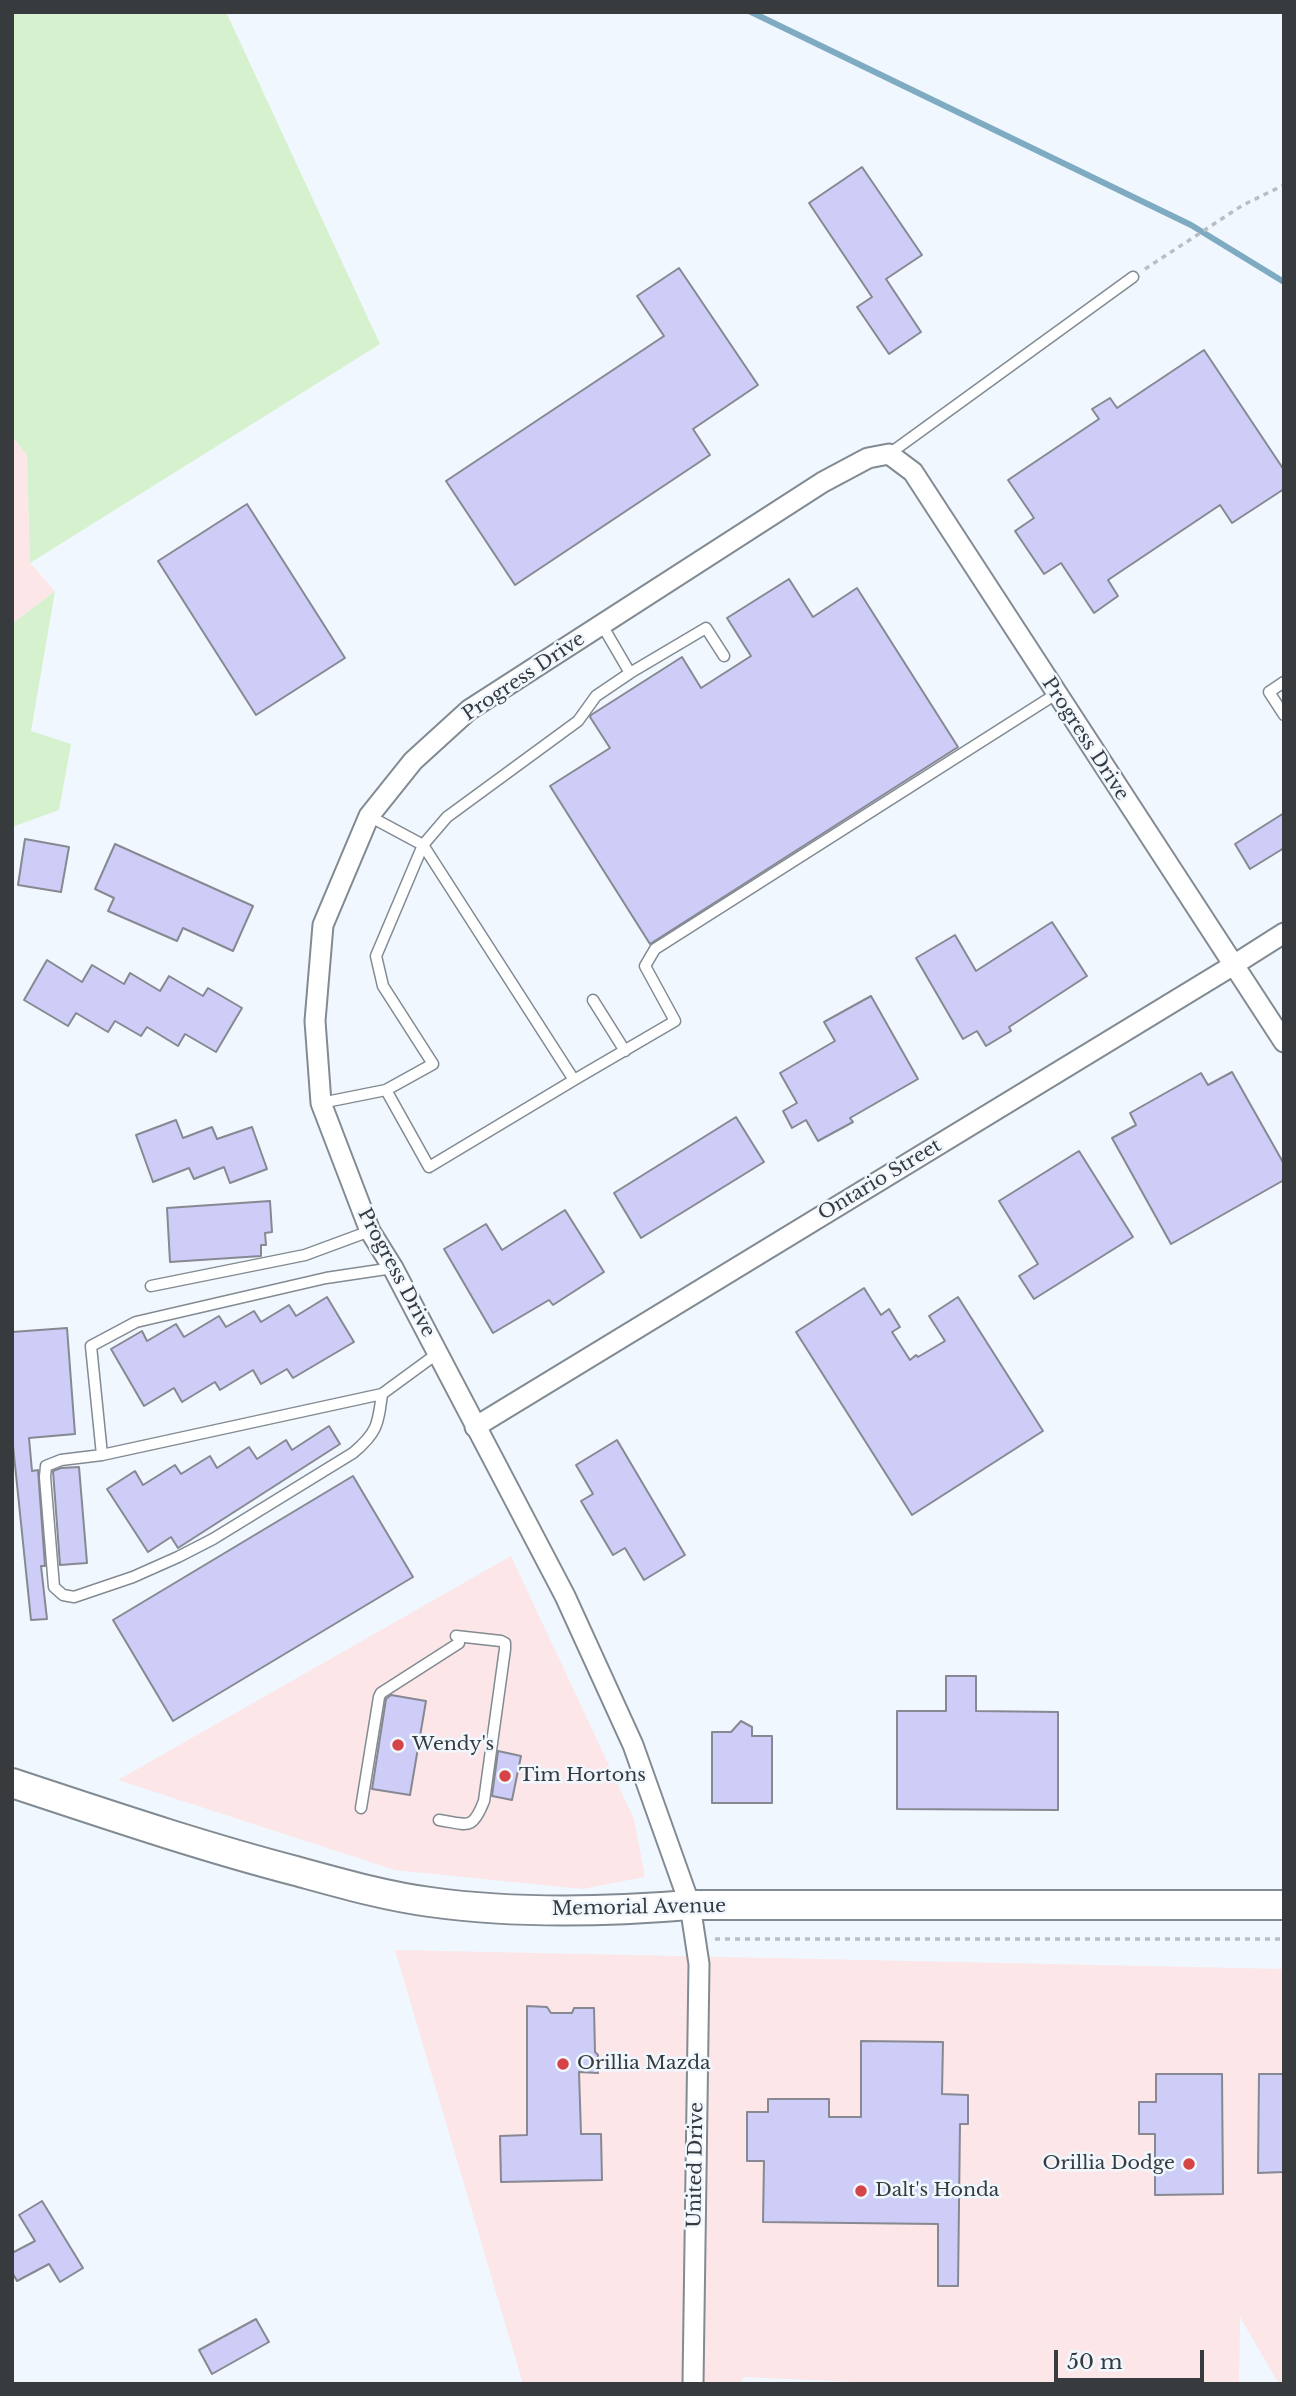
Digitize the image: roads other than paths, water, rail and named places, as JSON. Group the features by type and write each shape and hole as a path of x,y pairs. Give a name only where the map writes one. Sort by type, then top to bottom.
{"main road":[{"name":"Memorial Avenue","path":"12,1783 257,1861 387,1895 441,1903 507,1909 625,1910 690,1905 1284,1905"}],"street":[{"name":"Progress Drive","path":"690,1905 633,1745 565,1596 393,1268 370,1231 321,1103 315,1021 323,925 369,816 413,761 469,710 823,482 868,458 889,454 913,472 1284,1042"},
{"name":"Ontario Street","path":"475,1427 1284,933"},
{"name":"United Drive","path":"690,1905 699,1964 692,2384"}],"lane":[{"path":"889,454 1133,277"},
{"path":"601,625 630,673"},
{"path":"321,1103 386,1090 433,1064 383,986 376,956 423,845 447,817 578,721 596,696 706,628 724,656"},
{"path":"1284,682 1269,692 1284,715"},
{"path":"386,1090 429,1167 675,1021 645,966 655,949 1056,694"},
{"path":"369,816 423,845 575,1080"},
{"path":"593,1000 625,1051"},
{"path":"151,1286 304,1255 370,1231"},
{"path":"103,1454 91,1346 135,1322 326,1278 393,1268"},
{"path":"382,1395 378,1423 368,1441 353,1453 213,1539 178,1557 75,1597 63,1595 54,1587 46,1465 382,1395 438,1353"},
{"path":"361,1808 379,1697 382,1693 457,1639 501,1641 505,1643 505,1649 484,1801 473,1822 468,1824 439,1820"}],"waterway":[{"path":"751,12 1191,225 1284,282"}],"place":[{"name":"Wendy's","path":"398,1745"},
{"name":"Tim Hortons","path":"505,1776"},
{"name":"Orillia Mazda","path":"563,2064"},
{"name":"Orillia Dodge","path":"1189,2164"},
{"name":"Dalt's Honda","path":"861,2191"}]}
